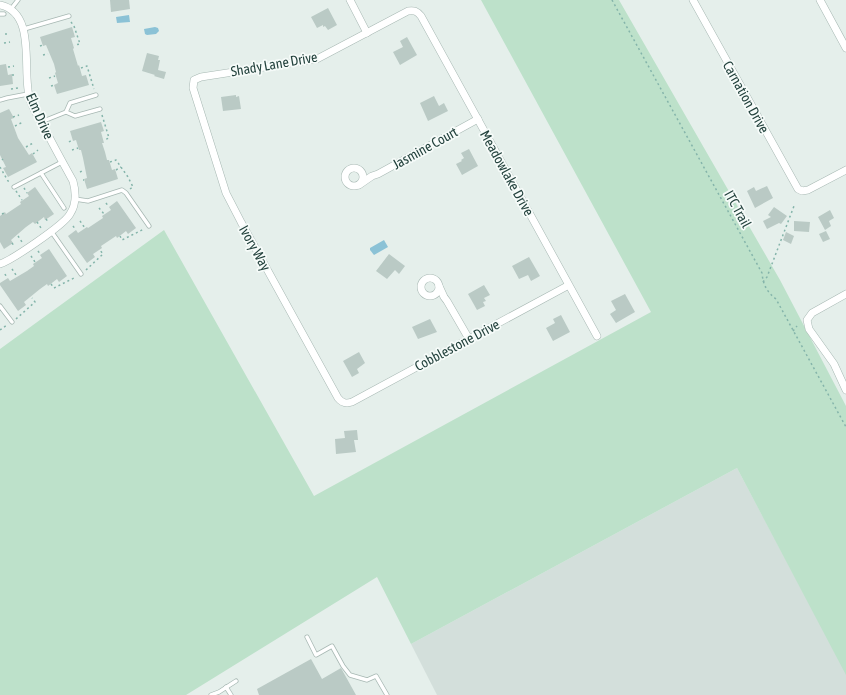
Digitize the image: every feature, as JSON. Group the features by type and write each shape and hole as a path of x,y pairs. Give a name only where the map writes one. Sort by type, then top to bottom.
{"street":[{"path":"350,0 367,33"},
{"name":"Carnation Drive","path":"693,0 796,187 802,191 808,190 846,170"},
{"path":"820,0 846,48"},
{"path":"0,4 11,9"},
{"name":"Elm Drive","path":"11,9 19,19 24,30 28,94 33,107 72,181 75,199"},
{"name":"Shady Lane Drive","path":"194,80 201,77 317,59 412,10 416,11"},
{"name":"Meadowlake Drive","path":"416,11 421,16 598,336"},
{"name":"Ivory Way","path":"194,80 193,88 228,198 338,398 345,403"},
{"name":"Jasmine Court","path":"359,185 372,176 478,119"},
{"path":"361,171 363,180 359,185 350,186 345,181 344,176 347,170 350,169 356,168 372,176"},
{"path":"0,264 13,258 51,232 68,218 73,208 75,199"},
{"path":"444,297 426,296 422,291 421,286 423,280 428,278 434,279 438,283 444,297 468,339"},
{"name":"Cobblestone Drive","path":"345,403 352,402 569,285"},
{"path":"432,296 437,292 439,286"},
{"path":"846,294 812,313 807,320 809,329 834,364 846,390"}],"lane":[{"path":"11,9 18,0"},
{"path":"24,30 69,16"},
{"path":"41,122 66,112 70,103 95,93"},
{"path":"0,100 28,94"},
{"path":"66,112 71,116 75,116 101,110"},
{"path":"15,189 62,162"},
{"path":"41,173 64,208"},
{"path":"75,199 88,201 122,190 126,193 148,227"},
{"path":"51,232 81,274"},
{"path":"0,306 12,322"},
{"path":"307,637 316,655 332,646 343,666 350,675 367,680 376,676 387,695"},
{"path":"211,695 236,681"},
{"path":"226,687 231,695"}],"path":[{"name":"ITC Trail","path":"612,0 762,273 763,282 769,294 776,299 846,427"},
{"path":"69,21 74,24 80,44 74,46"},
{"path":"74,36 78,35"},
{"path":"3,44 10,42"},
{"path":"42,55 49,54"},
{"path":"7,67 14,66"},
{"path":"80,68 87,66 95,93"},
{"path":"86,76 90,75"},
{"path":"49,78 55,76"},
{"path":"11,89 18,88"},
{"path":"101,110 109,138 103,140"},
{"path":"13,117 19,115"},
{"path":"15,127 22,122"},
{"path":"25,147 33,143"},
{"path":"72,150 78,148"},
{"path":"33,154 38,150"},
{"path":"110,162 116,160 121,167 133,187 128,190"},
{"path":"0,167 3,169 8,181 13,182"},
{"path":"116,170 121,167"},
{"path":"80,172 85,170"},
{"path":"24,187 27,193"},
{"path":"15,189 22,200"},
{"path":"106,203 109,207"},
{"path":"763,282 767,277 794,206"},
{"path":"99,208 104,215"},
{"path":"46,220 49,223"},
{"path":"80,221 85,228"},
{"path":"37,222 41,228"},
{"path":"73,226 76,230"},
{"path":"119,236 122,240 148,227"},
{"path":"18,235 22,242"},
{"path":"12,243 15,247"},
{"path":"50,284 54,288 81,274 103,254 100,250"},
{"path":"38,251 41,255"},
{"path":"31,256 35,262"},
{"path":"12,269 16,276"},
{"path":"4,274 7,278"},
{"path":"0,330 12,322 35,302 31,297"},
{"path":"793,331 797,326"}],"shaded area":[{"path":"737,468 846,673 846,695 437,695 411,644"}],"green space":[{"path":"481,0 619,0 780,280 846,406 846,675 737,468 411,644 377,577 186,695 0,695 0,349 164,230 314,496 651,312"}],"water":[{"path":"129,15 130,22 117,23 116,17"},
{"path":"155,27 158,28 159,31 156,34 145,34 144,29"},
{"path":"384,240 388,247 374,255 370,248"}],"building":[{"path":"110,0 129,0 130,9 111,12"},
{"path":"328,8 337,25 328,30 325,26 323,27 323,25 317,28 311,17"},
{"path":"72,27 75,37 71,38 73,49 82,76 86,75 89,85 57,94 54,85 58,83 54,64 46,45 43,46 40,37"},
{"path":"407,37 417,55 400,65 393,52 403,47 400,41"},
{"path":"147,53 159,56 158,60 160,60 158,70 166,72 164,79 142,71"},
{"path":"6,64 8,75 12,74 13,84 0,86 0,65"},
{"path":"236,95 236,97 239,96 241,109 223,111 221,97"},
{"path":"434,96 439,106 444,103 448,111 428,121 420,103"},
{"path":"9,109 14,118 11,119 18,138 29,155 32,153 37,162 8,177 3,168 6,167 0,155 0,113"},
{"path":"101,122 104,131 101,132 104,143 102,143 107,160 109,160 112,170 115,169 118,179 87,189 84,179 87,178 81,150 79,150 76,140 73,141 70,131"},
{"path":"469,149 478,166 462,175 456,164 464,158 461,153"},
{"path":"767,186 773,198 755,208 747,191 754,187 756,191"},
{"path":"35,187 54,214 45,220 44,217 35,224 33,222 11,240 13,243 4,249 0,242 0,216 5,212 6,214 21,204 20,202 29,196 27,193"},
{"path":"117,201 136,228 128,234 126,231 117,238 116,236 101,246 102,248 93,254 95,257 87,263 68,236 76,230 78,233 87,227 88,228 103,218 102,216 111,210 109,207"},
{"path":"774,207 787,216 781,224 779,223 767,229 763,221 771,217 768,215"},
{"path":"830,210 834,218 829,221 831,226 825,230 818,217"},
{"path":"794,221 810,222 809,232 794,231"},
{"path":"826,231 830,239 823,242 819,234"},
{"path":"786,232 794,236 791,244 783,240"},
{"path":"49,249 67,276 59,282 57,279 48,286 47,284 40,289 24,302 26,305 18,311 0,283 8,278 10,281 27,271 34,266 33,264 42,258 40,255"},
{"path":"389,254 405,266 399,274 395,270 387,279 376,271"},
{"path":"529,257 540,276 531,281 528,275 519,279 512,266"},
{"path":"484,285 490,295 484,298 486,301 483,302 485,306 477,310 468,294"},
{"path":"625,294 635,312 616,323 610,314 616,310 611,301"},
{"path":"561,315 570,332 553,341 546,328 555,323 553,319"},
{"path":"430,319 437,332 418,339 412,327"},
{"path":"359,352 365,363 357,369 359,373 352,377 343,361"},
{"path":"357,430 358,440 354,440 356,452 336,454 335,439 345,438 344,431"},
{"path":"311,659 322,679 341,668 356,695 259,695 257,689"}]}
